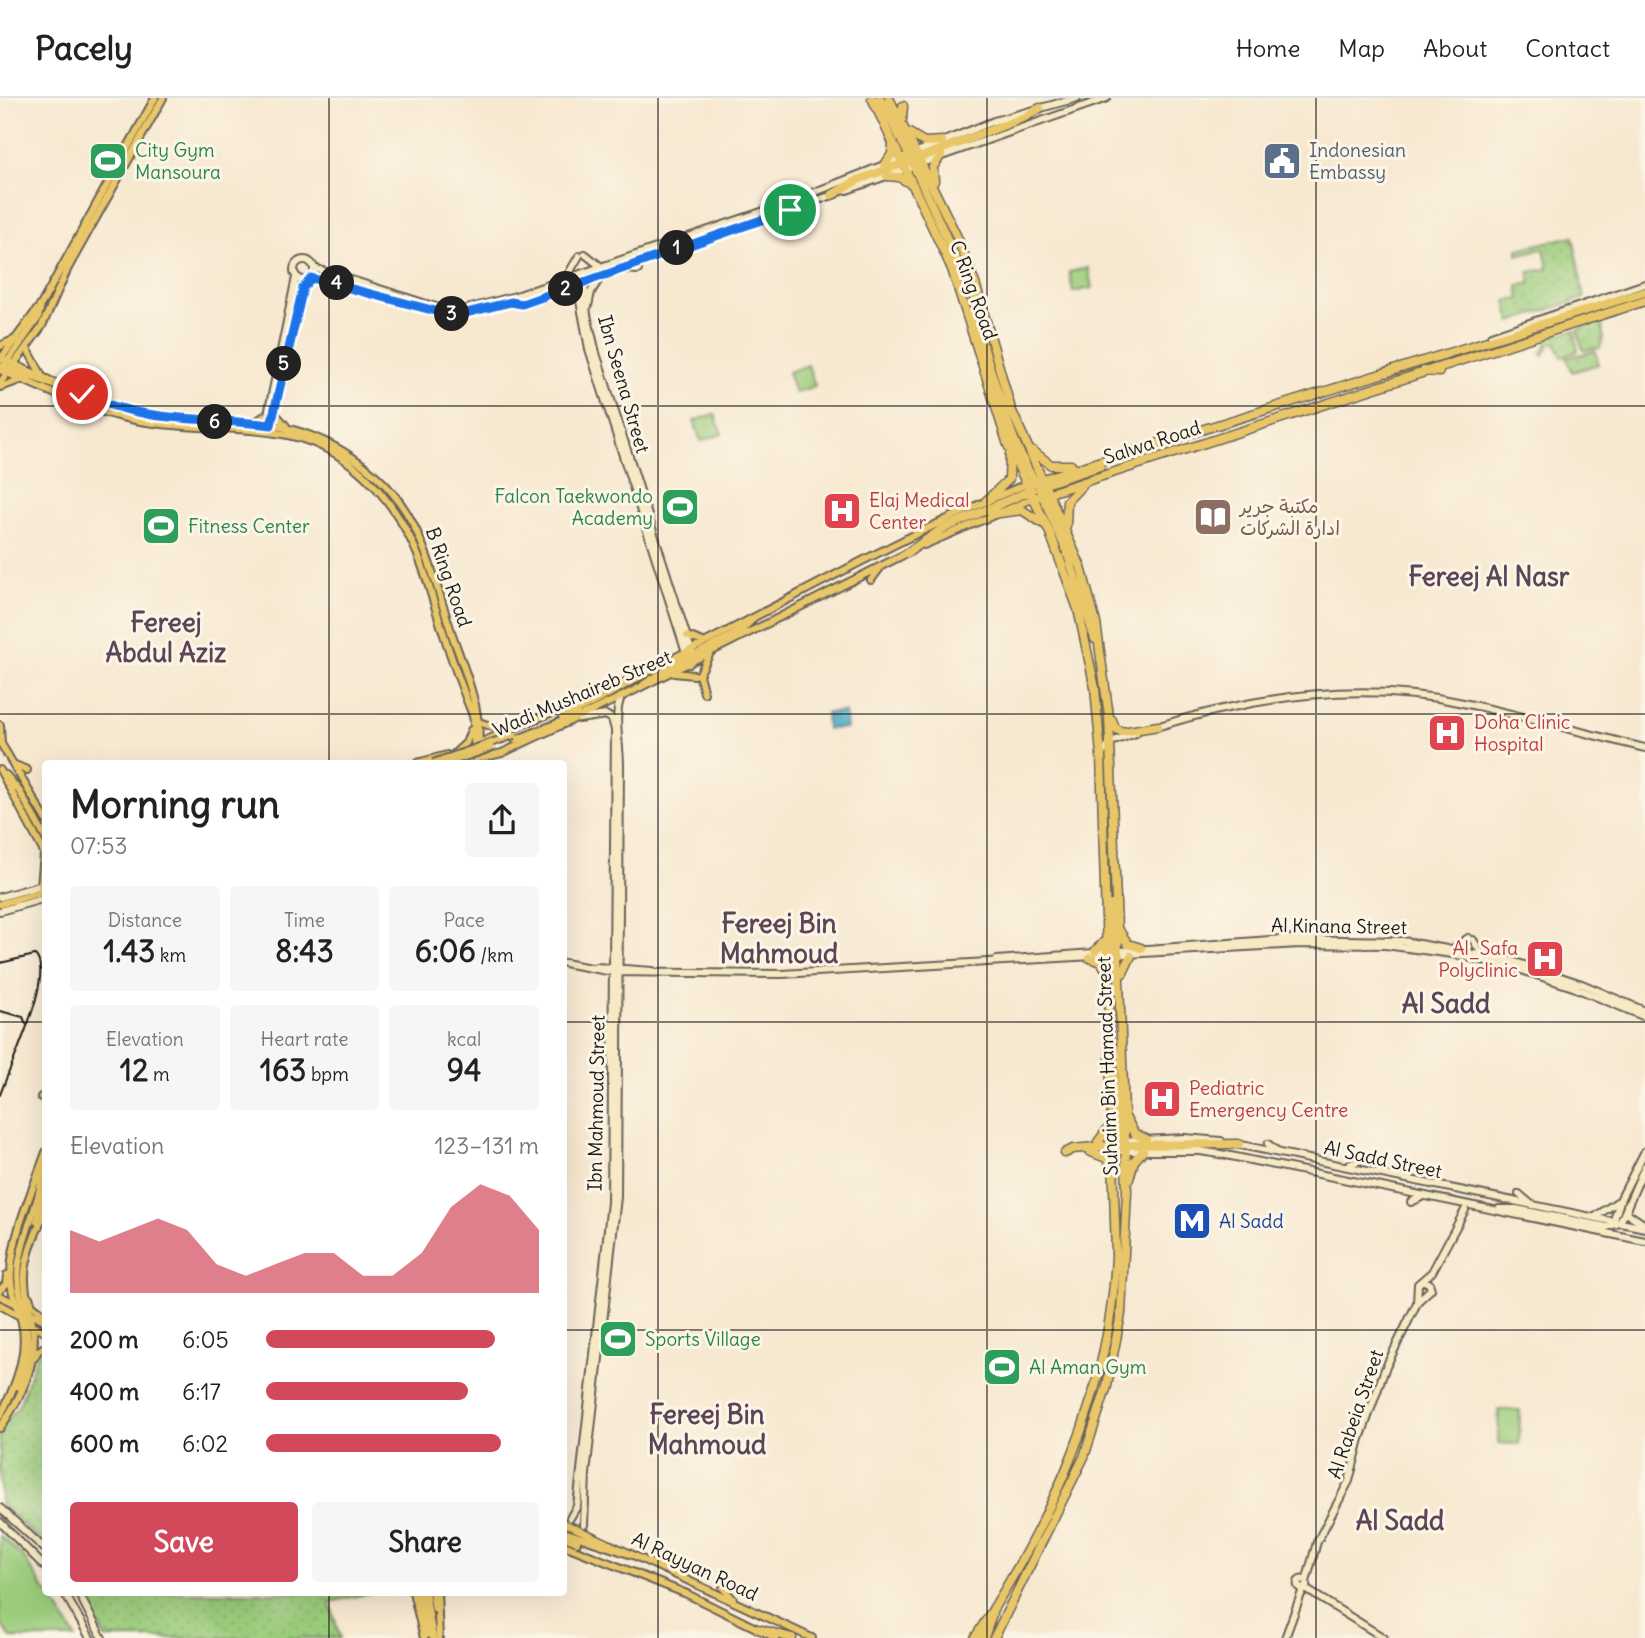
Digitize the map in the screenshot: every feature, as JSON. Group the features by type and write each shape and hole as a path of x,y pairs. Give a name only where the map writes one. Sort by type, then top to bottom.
{"highway":[{"path":"880,98 912,161 975,304 985,319"},
{"name":"C Ring Road","path":"889,98 903,125 918,192 965,305 1008,444 1038,487"},
{"name":"C Ring Road","path":"869,100 940,200 969,267 1038,487"},
{"path":"903,106 903,125 921,141 942,141"},
{"path":"832,195 858,180 1020,119 1040,108"},
{"path":"885,165 893,152 892,136"},
{"path":"940,200 932,169 941,155"},
{"path":"887,176 906,180 918,192"},
{"name":"Salwa Road","path":"1038,487 1084,464 1645,292"},
{"name":"Salwa Road","path":"1038,487 1095,477 1645,301"},
{"path":"965,305 972,311 986,346 1007,421 1066,549 1102,654"},
{"path":"1421,371 1439,372"},
{"path":"907,553 942,528 1038,487 1198,435 1211,427"},
{"path":"1026,443 1038,457 1051,465 1084,464"},
{"path":"986,501 1003,487 1010,476 1008,444"},
{"path":"1191,446 1198,452"},
{"path":"1067,533 1067,500 1076,489 1095,477"},
{"name":"Suhaim Bin Hamad Street","path":"975,1638 1059,1491 1097,1387 1109,1334 1115,1280 1114,1168 1124,1116 1119,982 1113,953 1106,938 1103,798 1096,688 1085,632 1050,533 1038,487"},
{"name":"Suhaim Bin Hamad Street","path":"994,1638 1073,1484 1106,1397 1121,1314 1125,1222 1126,1192 1119,1146 1111,1120 1108,974 1118,926 1111,742 1102,654 1084,579 1067,533 1038,487"},
{"path":"992,514 1026,511 1038,518 1050,533"},
{"path":"1109,716 1115,728 1122,732 1158,726"},
{"path":"1112,782 1120,792"},
{"path":"1103,798 1108,815 1117,1058 1122,1069"},
{"path":"1118,926 1126,943 1141,948"},
{"path":"1106,938 1093,954 1108,974"},
{"path":"1119,982 1131,956"},
{"path":"1111,1064 1118,1092 1125,1222"},
{"path":"1124,1116 1135,1134 1146,1139"},
{"path":"1098,1142 1106,1135 1111,1120"},
{"path":"1065,1153 1073,1149 1119,1146 1239,1144"},
{"path":"1126,1192 1134,1161 1143,1151"},
{"path":"1091,1152 1106,1158 1114,1168"},
{"path":"984,1638 992,1611"},
{"path":"758,1629 792,1638"}],"main road":[{"path":"24,379 0,385 4,366 15,340 40,308 155,98"},
{"path":"4,366 27,348 46,318 68,268 163,98"},
{"path":"4,366 38,318 40,308"},
{"path":"0,346 15,340"},
{"path":"27,348 43,375"},
{"path":"4,366 76,391"},
{"name":"B Ring Road","path":"4,366 43,375 112,406 145,415 191,421 254,424 308,441 337,456 378,488 395,510 417,550 467,705 472,713 477,741 477,760"},
{"name":"B Ring Road","path":"4,366 24,379 106,413 134,420 291,429 349,454 378,479 406,512 434,578 479,722 477,741"},
{"path":"254,424 270,413 291,429"},
{"name":"Salwa Road","path":"690,657 709,642 756,616 986,501 1038,487"},
{"name":"Salwa Road","path":"690,657 710,654 907,553 992,514 1038,487"},
{"path":"871,580 883,565"},
{"path":"639,689 653,676 741,631 756,616"},
{"path":"764,625 778,626"},
{"path":"687,636 698,642 709,642"},
{"path":"704,693 699,675 710,654"},
{"name":"Wadi Mushaireb Street","path":"447,760 621,697 672,673 690,657"},
{"name":"Wadi Mushaireb Street","path":"442,760 513,736 603,698 643,674 690,657"},
{"path":"672,673 694,675"},
{"path":"478,754 486,758 502,752 579,719 621,697"},
{"path":"464,760 462,755 455,753 470,736 467,705"},
{"path":"479,722 513,736"},
{"path":"0,725 1,743 42,814"},
{"name":"Wadi Mushaireb Street","path":"445,760 477,741 513,736"},
{"path":"494,760 502,752"},
{"path":"13,764 27,770"},
{"path":"0,770 20,792 42,832"},
{"path":"0,770 42,848"},
{"path":"0,904 42,888"},
{"path":"0,1290 7,1282 42,1161"},
{"path":"14,1406 28,1354 28,1327 17,1287 17,1263 42,1177 42,1161"},
{"path":"22,1310 25,1280 42,1206"},
{"path":"35,1237 42,1219"},
{"path":"12,1261 10,1280 34,1345 27,1376"},
{"path":"25,1280 30,1302 42,1312"},
{"path":"0,1301 22,1310"},
{"path":"0,1301 42,1319"},
{"path":"28,1327 42,1327"},
{"path":"28,1327 42,1332"},
{"path":"0,1416 21,1361 28,1327"},
{"path":"0,1428 14,1406 36,1353 42,1349"},
{"name":"Al Rayyan Road","path":"573,1517 638,1556 812,1638"},
{"path":"567,1535 638,1556"},
{"name":"Al Rayyan Road","path":"567,1546 687,1594 776,1638"},
{"path":"723,1588 736,1603"},
{"path":"414,1596 426,1638"},
{"path":"420,1596 426,1638"},
{"path":"426,1596 433,1638"},
{"path":"435,1596 439,1638"}],"street":[{"path":"268,428 296,277 294,268 300,261 308,261 314,268 439,308 463,310 564,280 601,277 887,176 942,141 1077,98"},
{"path":"511,302 522,304 559,292 602,267 779,206 885,165 941,155 1107,98"},
{"path":"564,280 582,255 602,267"},
{"path":"296,277 310,278 443,313 462,314 580,280 626,258"},
{"path":"270,413 303,288 314,268"},
{"path":"622,268 638,270"},
{"path":"587,315 591,292 601,277"},
{"name":"Ibn Seena Street","path":"580,280 579,304 589,349 690,657"},
{"name":"Ibn Seena Street","path":"580,280 596,353 687,636 690,657"},
{"name":"Salwa Road","path":"1471,345 1513,326 1645,284"},
{"path":"559,292 570,295 579,304"},
{"path":"1101,755 1111,742 1158,726 1230,707 1294,696 1396,695 1466,704 1645,748"},
{"name":"Ibn Mahmoud Street","path":"584,1525 573,1517 609,1232 620,729 615,711 621,697"},
{"name":"Ibn Mahmoud Street","path":"579,719 604,714 612,719 615,727 613,956 616,970"},
{"path":"0,897 42,887"},
{"path":"0,911 42,899"},
{"name":"Al Kinana Street","path":"1113,953 1131,956 1195,948 1329,938 1403,941 1482,954 1578,983 1645,1011"},
{"path":"1453,948 1470,939 1482,954"},
{"name":"Al Kinana Street","path":"1113,953 1141,948 1337,943 1395,946 1453,954 1563,983 1645,1017"},
{"path":"567,964 616,970 782,974 1113,953"},
{"path":"591,967 605,964 613,956"},
{"path":"582,967 616,970"},
{"name":"Al Sadd Street","path":"1119,1146 1146,1139 1202,1138 1645,1229"},
{"path":"1268,1144 1279,1153"},
{"name":"Al Sadd Street","path":"1119,1146 1143,1151 1213,1153 1641,1240"},
{"path":"1622,1236 1616,1224 1645,1151"},
{"path":"1344,1167 1361,1160"},
{"path":"1592,1217 1624,1200 1645,1166"},
{"path":"1331,1177 1345,1187"},
{"path":"1519,1194 1534,1206"},
{"path":"1411,1202 1424,1196"},
{"path":"1624,1200 1628,1213 1645,1229 1641,1240"},
{"path":"1454,1208 1455,1224"},
{"path":"1495,1210 1516,1209 1616,1224"},
{"path":"1427,1282 1455,1224 1465,1210"},
{"path":"1513,1220 1527,1216"},
{"path":"1427,1282 1431,1291 1427,1294 1418,1291 1418,1284 1427,1282"},
{"name":"Al Rabeia Street","path":"1285,1638 1317,1542 1346,1490 1360,1439 1385,1369 1417,1303 1418,1291"},
{"name":"Al Rabeia Street","path":"1417,1303 1427,1294"},
{"path":"0,1508 42,1546"},
{"path":"0,1522 42,1564"},
{"path":"1304,1586 1384,1638"},
{"path":"66,1596 90,1638"},
{"path":"80,1596 102,1638"}],"green space":[{"path":"1573,236 1584,298 1511,322 1506,301 1520,299 1518,286 1531,283 1529,272 1548,269 1544,248 1518,255 1518,249"},
{"path":"1088,268 1092,288 1073,292 1069,272"},
{"path":"1602,320 1603,338 1600,348 1583,350 1577,330"},
{"path":"1574,330 1578,351 1562,357 1556,343 1550,343 1544,356 1541,355 1550,337"},
{"path":"1595,351 1599,364 1572,372 1567,358"},
{"path":"808,365 815,386 795,393 788,372"},
{"path":"715,414 722,434 701,441 694,421"},
{"path":"42,1351 42,1543 0,1503 0,1431 19,1405 37,1355"},
{"path":"1499,1410 1520,1410 1519,1444 1498,1443"},
{"path":"0,1535 24,1558 42,1586 42,1596 51,1596 76,1638 12,1638 0,1624"},
{"path":"84,1596 357,1596 330,1602 340,1638 105,1638"}],"water":[{"path":"845,712 847,728 827,729 826,713"}],"tram line":[{"path":"0,963 35,955 40,965 36,1000 0,1095"},
{"path":"0,1011 23,1017 26,1024"}],"place":[{"name":"City Gym Mansoura","path":"108,161"},
{"name":"Indonesian Embassy","path":"1282,161"},
{"name":"Falcon Taekwondo Academy","path":"680,507"},
{"name":"Elaj Medical Center","path":"842,511"},
{"name":"مكتبة جرير ادارة الشركات","path":"1213,517"},
{"name":"Fitness Center","path":"161,526"},
{"name":"Doha Clinic Hospital","path":"1447,733"},
{"name":"Al_Safa Polyclinic","path":"1545,959"},
{"name":"Pediatric Emergency Centre","path":"1162,1099"},
{"name":"Al Sadd","path":"1192,1221"},
{"name":"Sports Village","path":"618,1339"},
{"name":"Al Aman Gym","path":"1002,1367"}],"district":[{"name":"Fereej Al Nasr","path":"1489,577"},
{"name":"Fereej Abdul Aziz","path":"166,638"},
{"name":"Fereej Bin Mahmoud","path":"779,939"},
{"name":"Al Sadd","path":"1446,1004"},
{"name":"Fereej Bin Mahmoud","path":"707,1430"},
{"name":"Al Sadd","path":"1400,1521"}],"route":[{"path":"82,394 145,415 191,421 271,425 272,411 303,288 311,278 320,278 443,313 462,314 511,302 522,304 790,210"}]}
